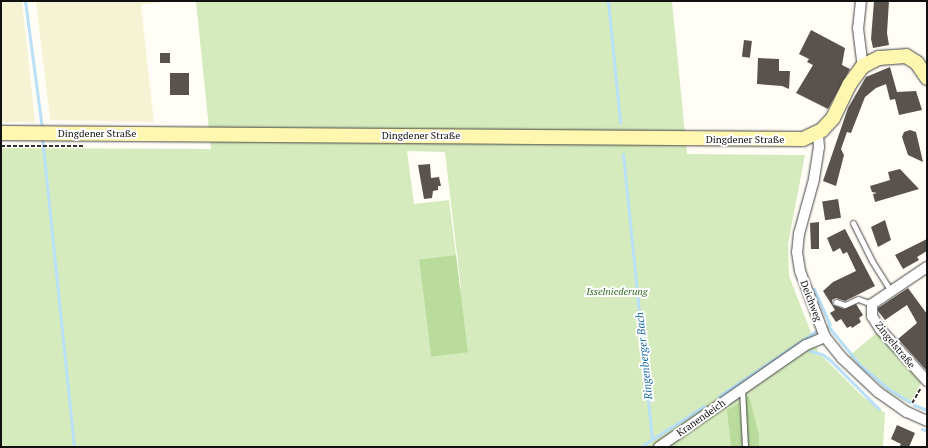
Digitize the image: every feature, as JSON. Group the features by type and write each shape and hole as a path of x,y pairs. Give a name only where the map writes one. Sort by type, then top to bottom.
{"main road":[{"path":"863,66 879,58 906,56 917,63 927,78"},
{"name":"Dingdener Straße","path":"1,133 42,140 803,140 818,134 833,118 849,85 863,66"}],"street":[{"path":"861,1 858,28 863,66"},
{"name":"Deichweg","path":"818,134 819,147 813,183 797,252 800,271 825,336 842,358 878,392 907,412 927,421"},
{"path":"872,304 927,267"},
{"name":"Zingelstraße","path":"872,304 872,316 880,329 926,381"},
{"name":"Kranendeich","path":"659,447 742,388 806,346 825,336"}],"lane":[{"path":"853,223 872,261 891,291"},
{"path":"836,302 845,305 858,299 872,304"},
{"name":"Kranendeich","path":"742,388 741,406 745,447"}],"path":[{"path":"1,146 42,140"},
{"path":"907,412 926,381"}],"shaded area":[{"path":"1,1 22,1 35,122 1,122"},
{"path":"36,1 170,1 141,5 154,122 50,120"}],"green space":[{"name":"Isselniederung","path":"196,1 672,1 687,154 805,155 788,244 789,276 819,353 861,395 885,413 883,447 1,447 1,148 211,149","holes":["407,151 445,152 461,289 425,293 421,260 456,255 449,200 414,204"]},
{"path":"456,255 468,352 431,357 419,260"},
{"path":"879,331 921,383 909,404 887,391 849,356"},
{"path":"749,396 759,435 759,447 747,447 743,400"},
{"path":"739,403 743,447 731,447 727,410"}],"building":[{"path":"874,1 889,1 887,33 889,45 873,48 871,39"},
{"path":"811,30 845,48 842,65 850,69 828,109 796,93 813,65 807,62 809,59 799,54"},
{"path":"744,40 752,41 750,58 742,57"},
{"path":"160,53 170,53 170,63 160,63"},
{"path":"758,58 779,59 779,71 790,71 789,89 782,86 757,84"},
{"path":"890,67 897,92 916,91 922,110 899,115 895,99 890,100 886,84 876,88 865,97 851,133 847,132 841,149 844,155 836,186 823,181 848,108 866,77"},
{"path":"170,73 189,73 189,95 170,95"},
{"path":"910,130 916,132 923,162 908,155 902,137 904,132"},
{"path":"430,164 431,178 439,177 441,186 438,186 438,190 433,191 432,198 424,199 418,165"},
{"path":"900,169 919,189 875,202 873,194 877,193 872,192 870,186 890,180 888,172"},
{"path":"838,199 841,218 825,220 822,202"},
{"path":"885,220 891,240 878,247 871,227"},
{"path":"819,222 819,249 811,249 810,223"},
{"path":"845,229 875,286 845,301 836,298 832,300 833,305 844,309 856,304 863,315 859,318 861,322 852,328 851,326 847,328 841,319 836,322 830,313 835,310 823,291 833,282 856,271 847,252 843,254 840,248 833,252 827,238"},
{"path":"927,239 927,251 917,257 919,260 903,269 895,255"},
{"path":"908,288 927,314 927,371 898,339 917,323 907,305 885,320 878,311 878,308"},
{"path":"897,425 915,433 909,447 899,447 901,444 891,439"}],"waterway":[{"path":"25,1 42,129"},
{"name":"Ringenberger Bach","path":"608,1 620,122"},
{"path":"42,137 74,447"},
{"name":"Ringenberger Bach","path":"623,154 652,438"},
{"path":"814,289 830,325"},
{"path":"828,326 860,365 887,388 910,402"},
{"path":"719,396 816,331"},
{"path":"810,351 822,354 830,360 879,409"},
{"path":"914,405 927,410"},
{"name":"Ringenberger Bach","path":"640,447 704,406"},
{"path":"922,429 927,431"}]}
